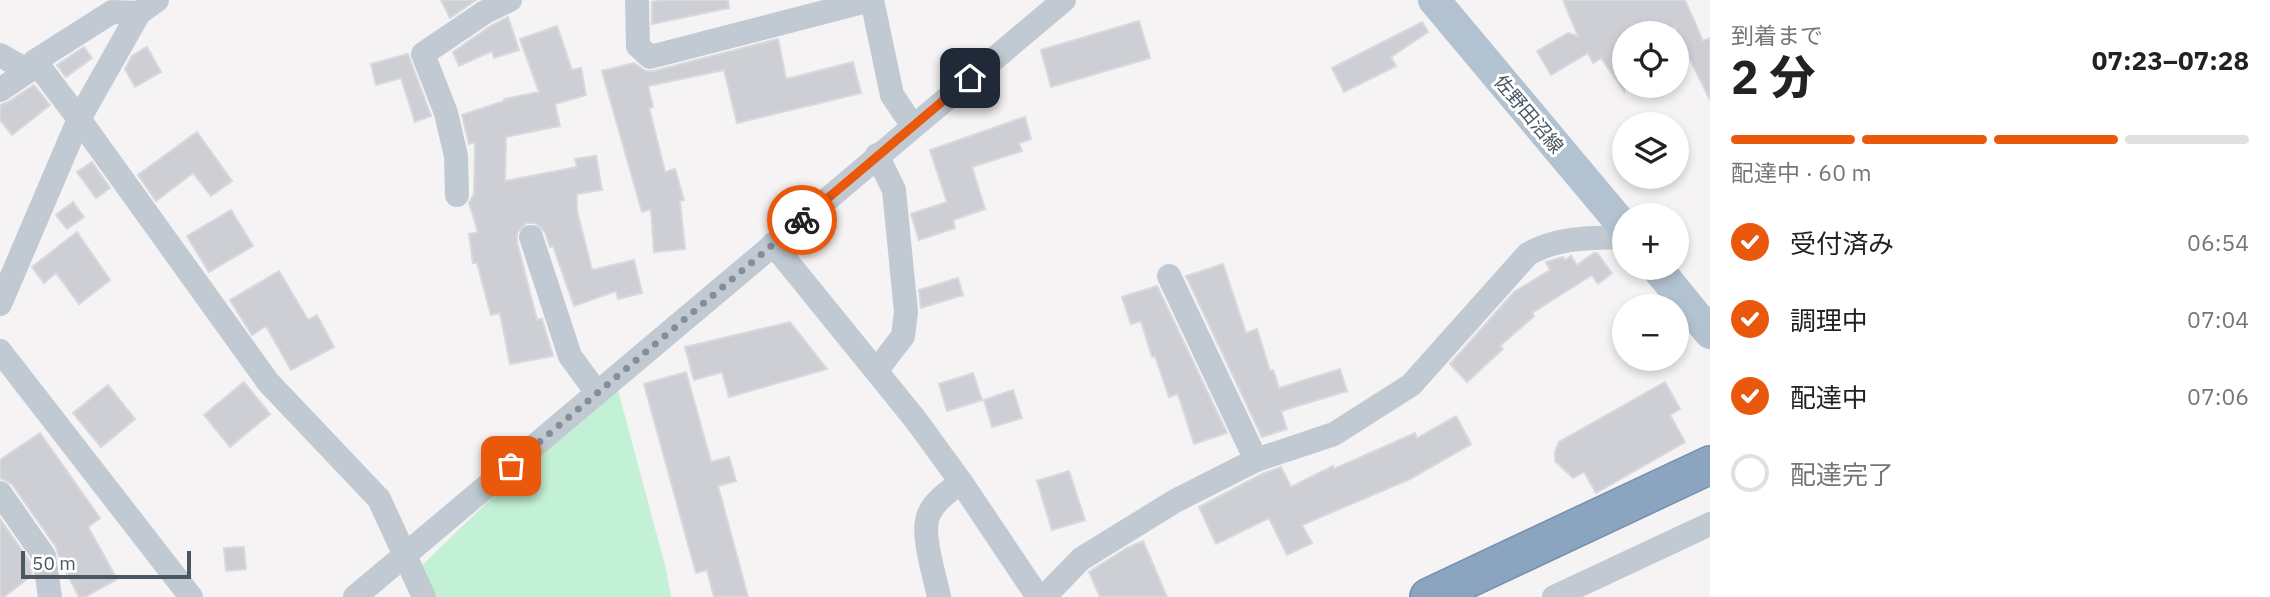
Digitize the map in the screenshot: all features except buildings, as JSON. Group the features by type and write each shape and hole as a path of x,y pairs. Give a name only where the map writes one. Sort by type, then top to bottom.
{"highway":[{"path":"1429,597 1710,465"},
{"path":"1485,597 1710,493"}],"main road":[{"name":"佐野田沼線","path":"1434,0 1612,213"},
{"path":"1667,280 1710,333"}],"street":[{"path":"457,195 456,156 446,113 423,54 485,12 510,0"},
{"path":"637,0 638,46 650,57 872,0 892,95 913,126"},
{"path":"355,597 1064,0"},
{"path":"0,90 112,12 148,7"},
{"path":"0,304 79,118 148,7"},
{"path":"0,55 31,66 79,118 268,382 379,499 424,597"},
{"path":"877,155 894,190 906,312 903,336 877,370"},
{"path":"531,237 570,356 597,393"},
{"path":"1044,597 1080,559 1175,501 1255,460 1334,434 1410,385 1528,254 1545,245 1576,238 1612,237"},
{"path":"773,244 877,370 961,482 1038,597"},
{"path":"1169,276 1255,460"},
{"path":"0,351 191,597"},
{"path":"939,597 925,527 929,513 938,501 961,482"},
{"path":"0,493 44,556 50,597"},
{"path":"1554,597 1710,524"}],"green space":[{"path":"615,379 666,569 671,597 431,597 416,571"}],"way so far":[{"path":"511,466 802,220"}],"route":[{"path":"802,220 970,78"}]}
